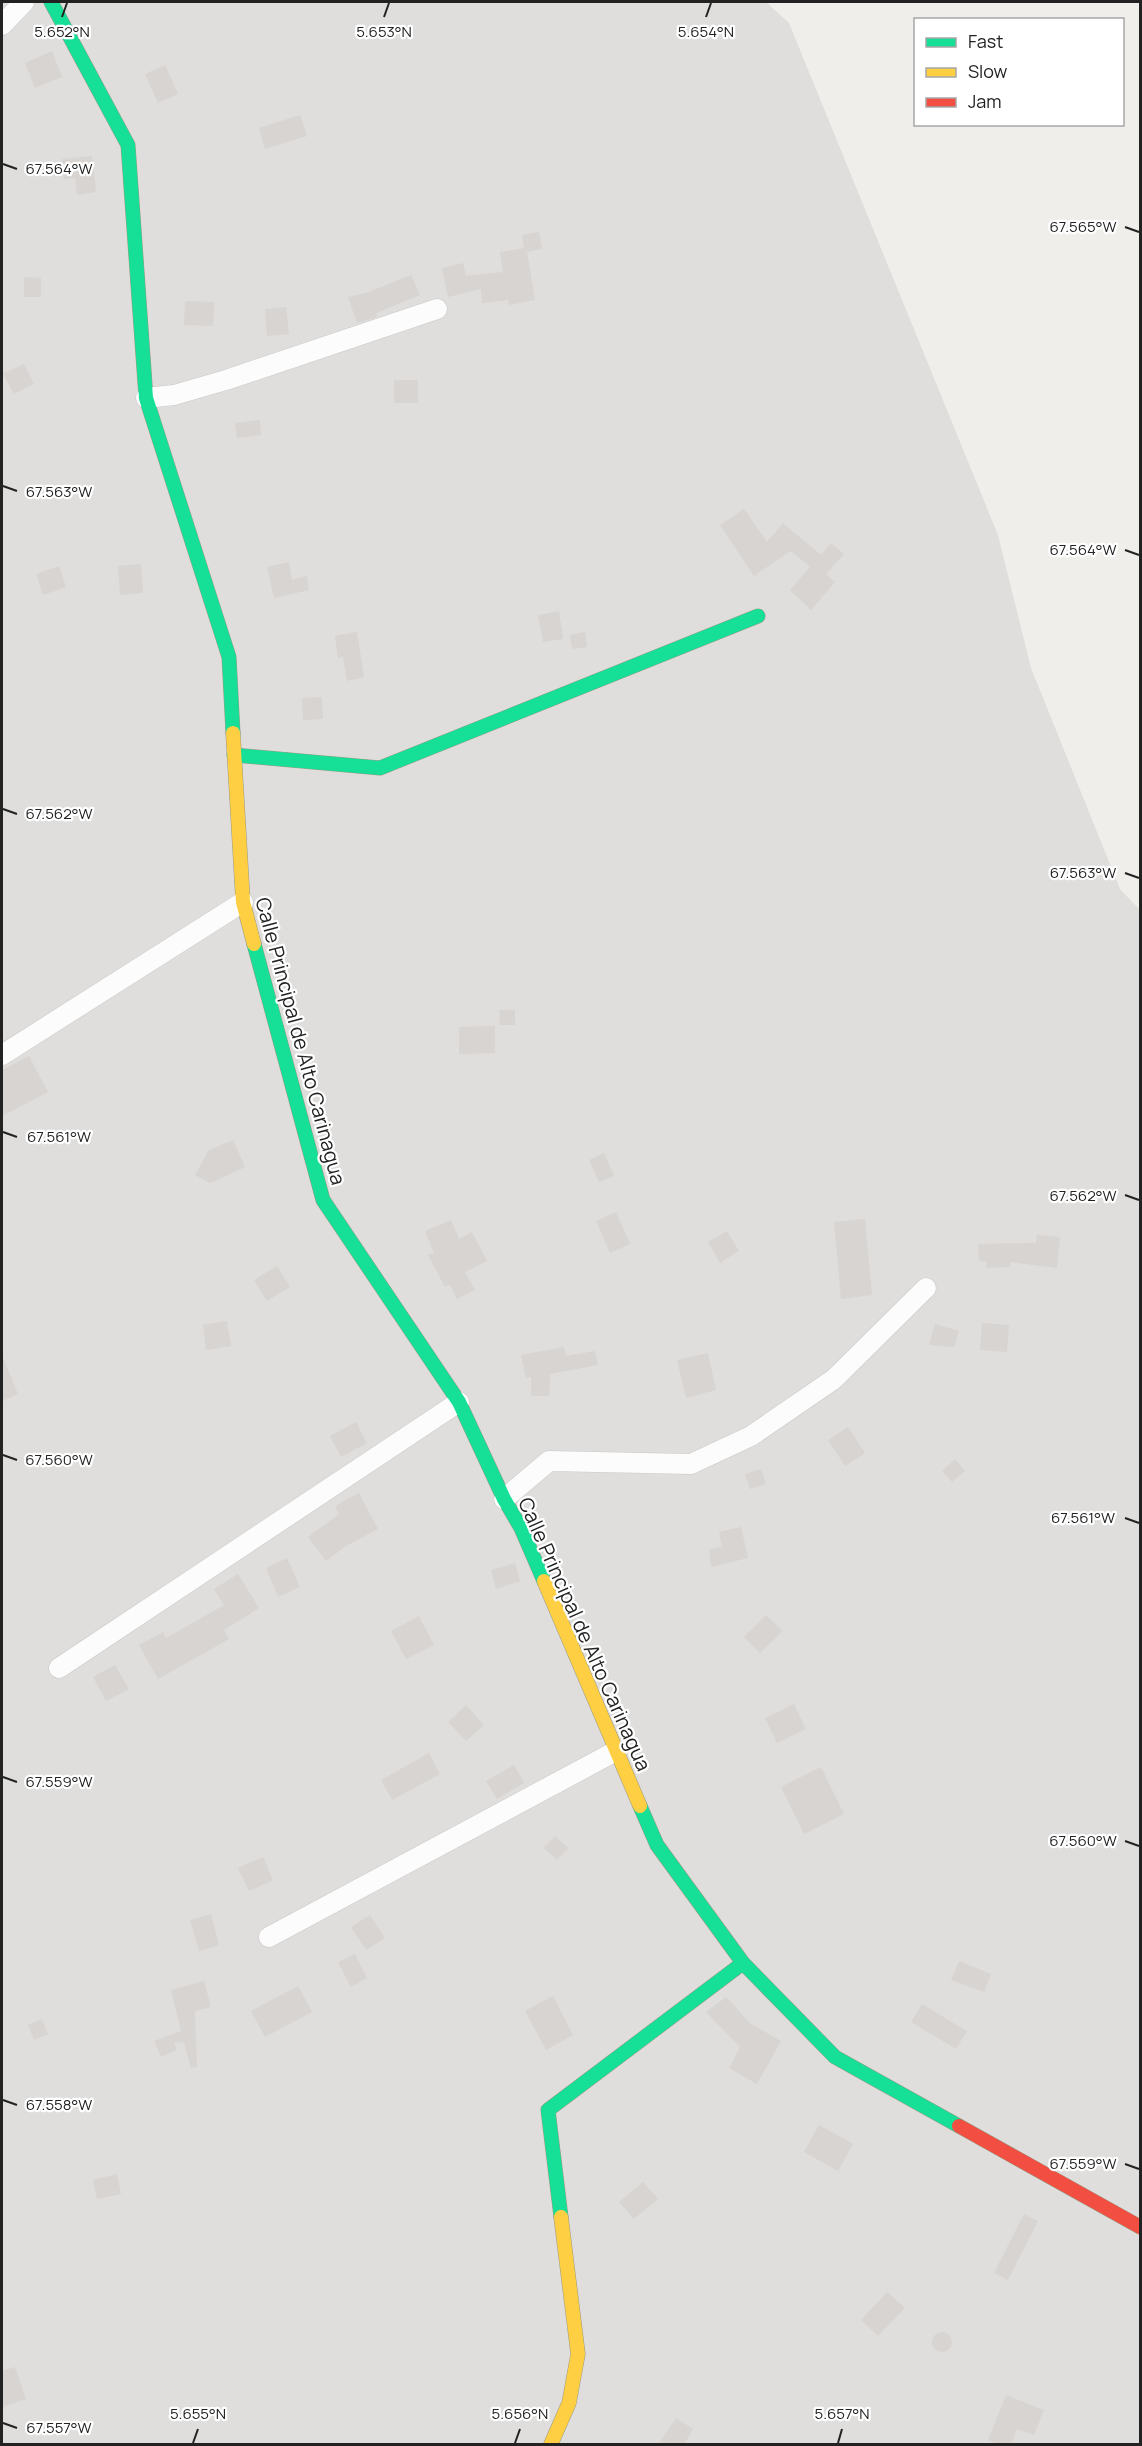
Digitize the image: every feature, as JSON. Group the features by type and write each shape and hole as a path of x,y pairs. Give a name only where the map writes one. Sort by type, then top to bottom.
{"street":[{"path":"2,25 24,2"},
{"name":"Calle Principal de Alto Carinagua","path":"51,2 128,145 146,398 229,657 243,902 322,1200 459,1402 504,1499 521,1528 657,1845 743,1963 835,2057 1140,2227"},
{"path":"146,398 174,395 226,380 437,309"},
{"path":"234,755 380,768 758,616"},
{"path":"2,1054 243,902"},
{"path":"504,1499 549,1461 691,1464 751,1436 834,1379 926,1288"},
{"path":"59,1668 459,1402"},
{"path":"269,1937 616,1750"},
{"path":"551,2445 569,2403 578,2354 548,2110 743,1963"}],"shaded area":[{"path":"2,2 766,2 789,23 998,535 1031,668 1120,889 1140,910 1140,2444 2,2444"}],"building":[{"path":"52,51 62,77 35,88 25,63"},
{"path":"165,65 178,94 158,103 145,74"},
{"path":"300,115 307,136 265,149 259,128"},
{"path":"92,156 96,192 77,195 75,178 64,179 62,159"},
{"path":"539,232 542,249 527,252 535,300 509,305 508,300 482,303 481,289 448,297 442,268 463,263 466,276 503,272 500,252 524,248 522,235"},
{"path":"411,275 420,295 376,313 377,317 357,323 348,297 369,292"},
{"path":"24,277 41,278 41,297 24,297"},
{"path":"185,301 214,302 213,326 184,325"},
{"path":"286,307 289,334 267,336 265,309"},
{"path":"24,364 34,384 14,394 3,374"},
{"path":"394,380 418,380 418,403 394,403"},
{"path":"260,420 261,435 237,438 235,423"},
{"path":"744,509 767,542 783,523 821,555 831,543 844,554 826,574 835,582 811,610 790,590 810,567 791,551 754,576 720,525"},
{"path":"289,562 292,580 307,576 309,590 274,598 267,567"},
{"path":"141,564 143,593 120,595 118,566"},
{"path":"59,566 66,587 43,595 36,574"},
{"path":"559,611 563,639 543,642 538,615"},
{"path":"357,632 364,677 347,681 343,657 338,658 335,636"},
{"path":"585,632 587,647 572,649 570,635"},
{"path":"322,697 323,719 303,720 302,698"},
{"path":"499,1010 515,1010 515,1025 500,1025"},
{"path":"495,1026 495,1053 459,1054 459,1027"},
{"path":"29,1056 48,1092 2,1116 2,1070"},
{"path":"233,1140 245,1167 210,1183 195,1175 209,1150"},
{"path":"604,1153 614,1176 599,1182 589,1160"},
{"path":"616,1212 630,1244 610,1253 596,1221"},
{"path":"865,1219 872,1295 841,1299 834,1222"},
{"path":"451,1220 459,1239 472,1232 487,1261 465,1272 475,1290 457,1299 450,1284 445,1287 428,1255 434,1253 425,1231"},
{"path":"727,1231 739,1251 720,1263 708,1242"},
{"path":"1037,1235 1060,1237 1057,1268 1010,1262 1010,1267 986,1268 987,1262 979,1261 978,1244 1036,1243"},
{"path":"277,1266 290,1287 267,1301 254,1280"},
{"path":"227,1321 231,1346 206,1350 203,1325"},
{"path":"982,1323 1009,1325 1007,1352 980,1350"},
{"path":"935,1324 959,1331 954,1347 929,1345"},
{"path":"564,1347 566,1356 595,1351 598,1365 550,1374 549,1396 531,1396 531,1377 526,1378 521,1355"},
{"path":"708,1353 716,1390 686,1398 677,1360"},
{"path":"2,1355 18,1394 2,1401"},
{"path":"356,1422 367,1443 341,1457 330,1436"},
{"path":"848,1427 865,1453 845,1466 828,1440"},
{"path":"955,1459 965,1471 952,1482 942,1471"},
{"path":"761,1469 766,1484 750,1489 745,1474"},
{"path":"359,1493 378,1529 346,1546 326,1561 308,1537 339,1514 335,1506"},
{"path":"741,1527 748,1558 711,1567 709,1549 722,1547 719,1532"},
{"path":"287,1558 300,1587 278,1597 266,1568"},
{"path":"515,1563 520,1581 496,1589 491,1570"},
{"path":"238,1574 259,1608 224,1630 229,1639 158,1679 139,1645 163,1632 166,1638 224,1605 214,1589"},
{"path":"766,1615 783,1631 760,1653 744,1637"},
{"path":"419,1616 434,1645 406,1659 391,1631"},
{"path":"115,1665 129,1689 106,1701 93,1677"},
{"path":"794,1704 806,1729 777,1743 765,1718"},
{"path":"466,1705 484,1725 466,1741 448,1722"},
{"path":"429,1753 440,1774 392,1800 381,1780"},
{"path":"514,1765 524,1783 497,1799 486,1781"},
{"path":"821,1767 844,1814 804,1834 781,1787"},
{"path":"555,1836 568,1848 557,1860 544,1848"},
{"path":"263,1857 273,1880 249,1891 238,1868"},
{"path":"211,1914 219,1945 199,1951 190,1920"},
{"path":"370,1915 385,1938 366,1950 351,1927"},
{"path":"355,1954 367,1978 351,1987 338,1962"},
{"path":"959,1961 991,1974 984,1992 951,1980"},
{"path":"204,1981 211,2007 195,2011 197,2067 191,2068 184,2042 174,2043 177,2050 161,2057 154,2041 181,2031 171,1990"},
{"path":"298,1986 312,2012 265,2037 251,2011"},
{"path":"553,1996 573,2035 546,2050 525,2011"},
{"path":"726,1997 750,2023 781,2041 757,2084 729,2068 740,2047 706,2012"},
{"path":"922,2004 967,2031 956,2049 911,2022"},
{"path":"42,2019 48,2034 34,2040 28,2025"},
{"path":"819,2125 853,2144 838,2171 804,2152"},
{"path":"117,2174 121,2194 97,2199 93,2180"},
{"path":"643,2182 658,2199 634,2219 619,2202"},
{"path":"1024,2214 1038,2221 1008,2280 994,2273"},
{"path":"887,2292 905,2308 878,2336 861,2320"},
{"path":"942,2332 949,2335 952,2342 949,2349 942,2352 935,2349 932,2342 935,2335"},
{"path":"15,2367 26,2399 2,2407 2,2371"},
{"path":"1006,2395 1044,2410 1034,2435 1017,2429 1011,2445 1001,2445 988,2440"},
{"path":"676,2418 693,2429 684,2445 658,2445"}],"traffic: fast":[{"path":"51,2 128,145 146,398 229,657 233,733"},
{"path":"234,755 380,768 758,616"},
{"path":"254,944 323,1200 459,1402 504,1499 521,1528 544,1581"},
{"path":"640,1806 657,1845 743,1963 835,2057 959,2126"},
{"path":"561,2217 548,2110 743,1963"}],"traffic: slow":[{"path":"233,733 243,902 254,944"},
{"path":"544,1581 640,1806"},
{"path":"551,2444 569,2403 578,2354 561,2217"}],"traffic: jam":[{"path":"959,2126 1140,2227"}]}
